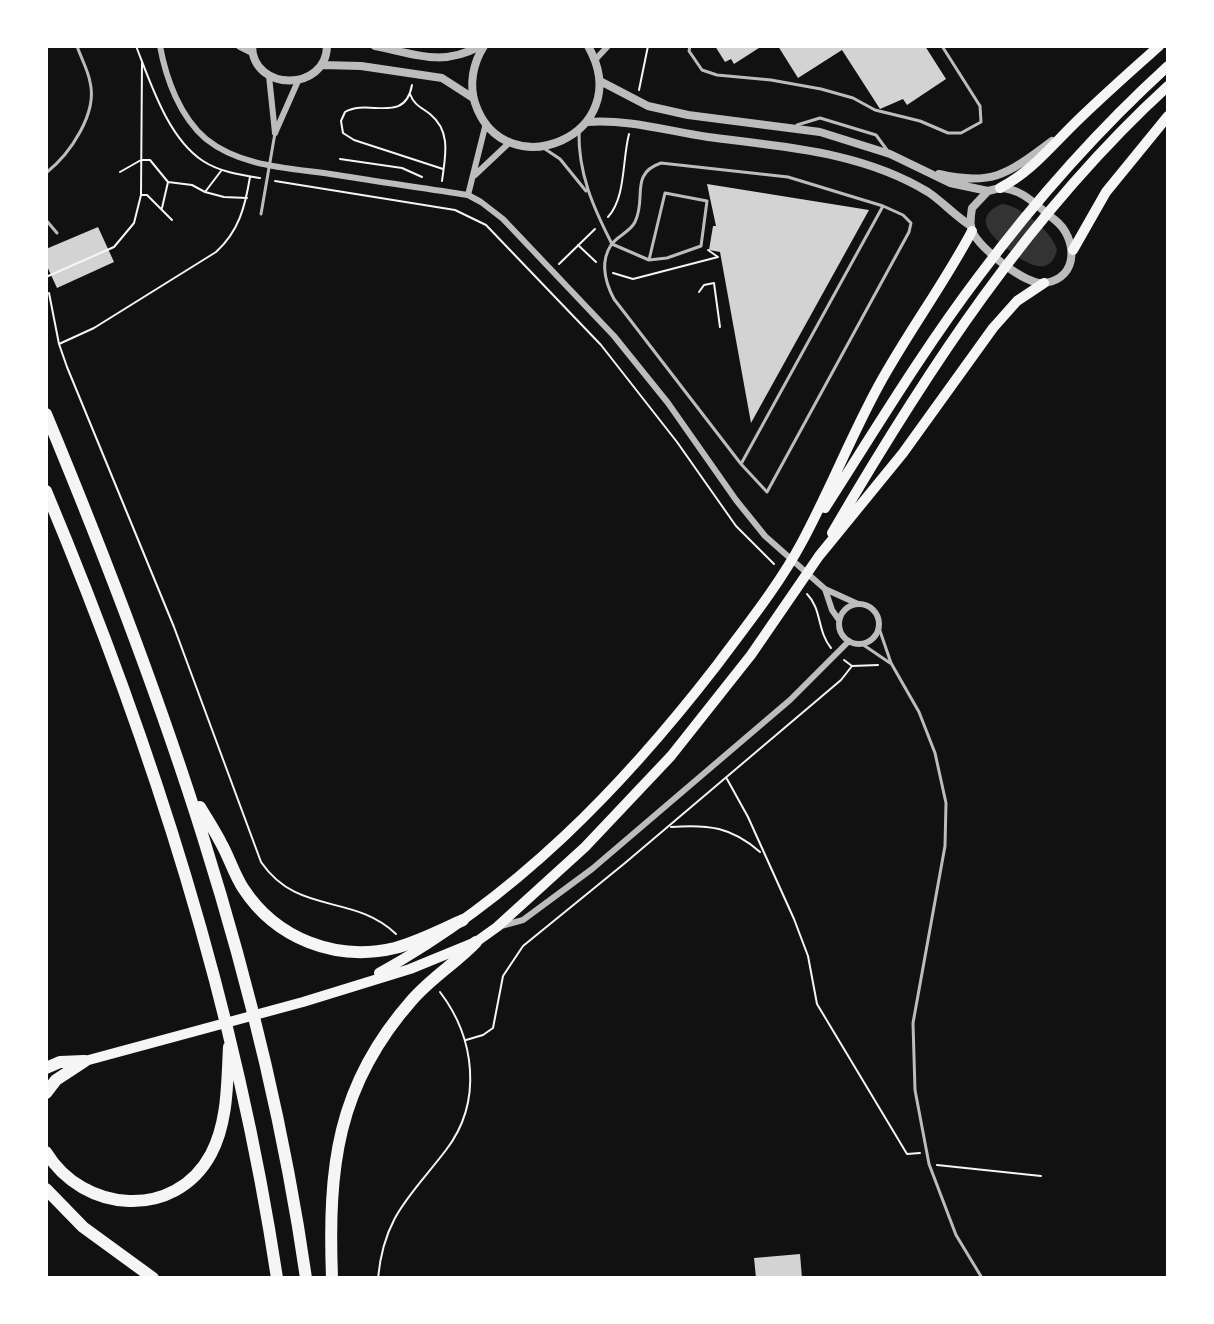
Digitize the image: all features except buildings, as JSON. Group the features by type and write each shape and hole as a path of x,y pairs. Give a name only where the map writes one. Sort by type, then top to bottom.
{"highway":[{"path":"1000,188 1036,164 1069,129 1159,46"},
{"path":"360,984 428,946 548,854 653,744 700,686 775,582 934,338 978,276 1052,186 1167,66"},
{"path":"333,1278 332,1180 339,1138 353,1095 374,1052 400,1014 427,985 476,942 497,927 614,819 695,726 791,598 819,556 882,447 948,344 991,285 1063,195 1167,86"},
{"path":"1073,250 1106,192 1167,116"},
{"path":"801,543 879,386 971,229"},
{"path":"819,556 903,453 993,328 1017,302 1044,283"},
{"path":"46,414 113,579 190,791 232,928 265,1057 290,1175 306,1278"},
{"path":"46,491 116,669 159,793 209,957 254,1141 277,1278"},
{"path":"190,791 251,899 273,921 300,939 341,951 379,951 403,946 463,920"},
{"path":"46,1068 60,1062 85,1060 303,1002 410,969 476,942"},
{"path":"46,1152 72,1182 85,1191 113,1201 129,1203 158,1199 182,1187 202,1167 220,1134 229,1034"},
{"path":"46,1093 56,1080 85,1060"},
{"path":"46,1189 83,1227 153,1278"}],"street":[{"path":"160,46 176,97 195,128 204,137 230,153 270,165 468,195 503,219 584,303 668,403 765,536 825,589 858,604 866,605 877,614 879,628 873,639 862,644 849,641 841,632 839,620 831,610 825,589"},
{"path":"240,46 252,49 258,66 269,76 283,82 298,81 312,75 322,65 327,46"},
{"path":"375,46 446,60 463,56 482,46"},
{"path":"482,46 472,74 473,98 486,123 510,142 542,147 568,139 579,131 587,122 597,103 600,81 595,60 588,46"},
{"path":"595,60 608,46"},
{"path":"322,65 361,66 442,78 473,98"},
{"path":"269,76 274,133"},
{"path":"274,133 298,81"},
{"path":"587,122 614,120 710,137 786,145 850,159 927,192 971,229 985,248 1020,276 1044,283 1065,271 1073,250 1068,233 1063,226 1023,194 1000,188 988,191 951,183 890,154 820,132 666,111 631,99 600,81"},
{"path":"468,195 486,123"},
{"path":"930,172 964,180 997,177 1031,158 1069,129"},
{"path":"474,175 510,142"},
{"path":"971,229 972,208 988,191"},
{"path":"839,620 844,610 858,604"},
{"path":"497,927 523,920 592,869 790,700 849,641"}],"lane":[{"path":"46,173 71,147 88,111 91,84 77,46"},
{"path":"690,46 689,51 702,70 717,75 771,80 821,89 853,99 875,110 920,121 948,133 961,133 981,122 982,115 980,106 942,46"},
{"path":"793,127 820,118 876,135 890,154"},
{"path":"579,131 578,152 587,192 612,244 649,260 667,258 701,246 707,201 665,193 649,260"},
{"path":"261,214 274,133"},
{"path":"542,147 560,159 587,192"},
{"path":"661,163 740,174 788,177 882,206 903,215 911,223 909,232 767,492 741,464 614,298 607,285 604,270 612,244 634,224 642,175 650,166 661,163"},
{"path":"741,464 882,206"},
{"path":"46,220 57,233"},
{"path":"879,628 891,663 919,712 935,753 945,803 945,846 913,1023 915,1090 928,1164 957,1235 982,1278"},
{"path":"862,644 891,663"}],"path":[{"path":"639,90 648,46"},
{"path":"46,277 114,247 134,223 141,195 142,62"},
{"path":"412,82 410,94 405,103 393,108 351,109 345,112 341,121 343,133 354,140 444,169"},
{"path":"410,94 413,101 441,126 446,143 442,180 432,181"},
{"path":"559,264 601,224 620,198 622,169 630,131"},
{"path":"340,159 402,168 422,177"},
{"path":"120,172 141,160 150,160 168,182 192,185 205,192 224,197 247,198"},
{"path":"205,192 221,170"},
{"path":"59,344 94,328 216,252 228,241 238,224 247,198 250,177 455,210 486,225 601,345 659,417 736,526 781,570"},
{"path":"161,209 168,182"},
{"path":"141,195 147,195 172,220"},
{"path":"701,246 718,257"},
{"path":"699,292 704,285 714,283 720,327"},
{"path":"50,293 59,344 174,627 261,862 276,881 291,892 307,899 362,912 396,934"},
{"path":"806,593 814,601 821,632 833,650"},
{"path":"842,658 852,666 875,664"},
{"path":"466,1040 483,1035 493,1028 503,976 524,946 842,680 852,666"},
{"path":"726,778 748,817 762,854 794,919 808,956 817,1004 907,1154 926,1152"},
{"path":"669,827 717,826 736,834 762,854"},
{"path":"378,1278 388,1234 400,1207 446,1150 463,1118 470,1084 470,1059 466,1040 456,1016 439,991"},
{"path":"928,1164 1041,1176"}],"shaded area":[{"path":"1002,204 1026,214 1049,235 1057,250 1054,259 1049,264 1036,266 1030,264 1016,256 992,234 986,222 987,215"}]}
